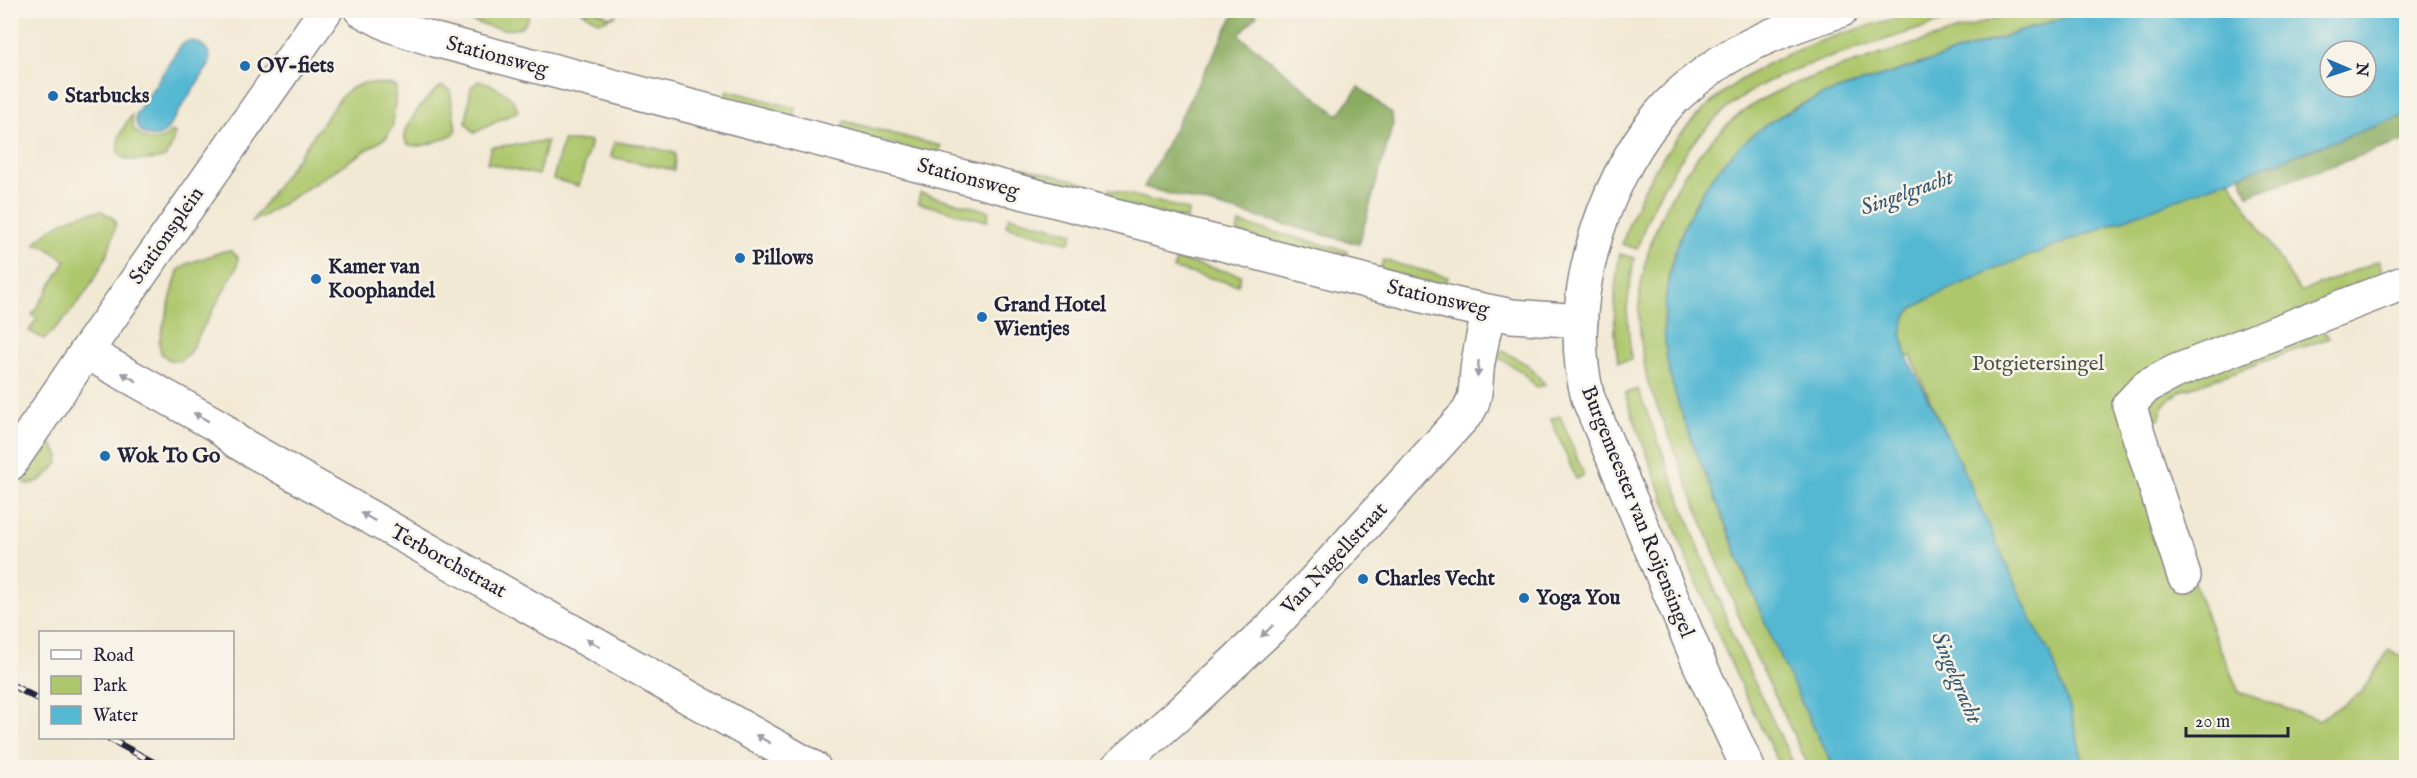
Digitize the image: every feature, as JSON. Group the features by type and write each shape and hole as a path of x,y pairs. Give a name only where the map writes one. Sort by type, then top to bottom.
{"street":[{"name":"Stationsplein","path":"10,464 326,10"},
{"name":"Stationsweg","path":"361,10 392,26 426,38 1489,312 1581,321"},
{"name":"Burgemeester van Roijensingel","path":"1748,768 1700,664 1588,398 1581,359 1581,321 1587,266 1598,228 1642,138 1659,115 1696,80 1736,52 1778,32 1842,10"},
{"path":"2184,576 2130,405 2146,387 2174,372 2406,282"},
{"name":"Van Nagellstraat","path":"1117,768 1273,626 1468,412 1476,392 1478,360 1489,312"},
{"name":"Terborchstraat","path":"86,352 218,426 237,442 814,768"}],"green space":[{"path":"464,11 529,11 527,21 521,27 502,29 461,18"},
{"path":"581,11 597,11 609,17 617,15 599,22"},
{"path":"1236,11 1252,11 1257,15 1239,35 1338,115 1359,87 1392,114 1393,124 1359,244 1144,187"},
{"path":"1919,11 1978,11 1818,61 1781,75 1736,101 1699,136 1682,157 1656,201 1637,249 1622,244 1648,182 1665,154 1685,128 1708,105 1762,67 1793,52"},
{"path":"2019,11 2084,11 1823,95 1793,108 1721,166 1695,205 1682,232 1668,278 1664,326 1666,353 1678,399 1744,574 1808,717 1834,767 1809,767 1749,642 1648,383 1639,311 1642,280 1649,249 1676,188 1694,160 1740,114 1766,97 1820,74"},
{"path":"479,81 503,92 513,101 518,111 474,133 466,123 471,87"},
{"path":"364,83 390,84 396,87 393,125 387,137 262,217 252,221 341,97 350,89"},
{"path":"442,86 450,90 456,131 452,135 425,145 416,146 407,143 405,137 412,118 428,97"},
{"path":"727,90 796,108 794,119 724,100"},
{"path":"132,115 133,128 147,139 162,139 171,131 175,133 170,150 165,157 129,160 118,152 119,138"},
{"path":"2406,115 2406,140 2248,195 2240,175"},
{"path":"844,121 941,146 938,156 842,131"},
{"path":"547,141 538,175 487,163 491,147"},
{"path":"563,141 591,141 579,186 553,179"},
{"path":"614,142 638,144 675,153 674,170 611,157"},
{"path":"1019,166 1088,184 1086,194 1017,176"},
{"name":"Potgietersingel","path":"2226,174 2300,292 2379,261 2383,276 2323,329 2329,338 2181,391 2164,406 2160,419 2150,418 2135,422 2207,618 2239,692 2319,720 2361,693 2389,650 2406,659 2406,767 2087,767 1911,356 1907,357 1901,333 1903,309 1920,288"},
{"path":"1109,189 1189,210 1186,220 1106,200"},
{"path":"920,193 989,211 987,221 918,203"},
{"path":"101,211 116,222 107,254 81,299 44,339 29,331 37,319 32,315 66,261 44,246 35,245 35,243 65,221 83,214"},
{"path":"1009,216 1073,233 1070,243 1006,226"},
{"path":"1239,223 1348,251 1345,261 1237,233"},
{"path":"224,251 231,251 238,257 237,267 189,353 180,361 169,360 161,353 159,342 178,271 187,264"},
{"path":"1620,254 1634,258 1627,308 1631,360 1618,362 1615,308"},
{"path":"1176,259 1241,275 1238,285 1174,269"},
{"path":"1383,260 1448,277 1445,287 1380,270"},
{"path":"1502,350 1528,365 1546,385 1536,387 1521,371 1499,358"},
{"path":"1638,389 1734,639 1795,767 1781,767 1717,633 1627,400 1625,393"},
{"path":"1560,416 1584,475 1576,479 1551,419"},
{"path":"48,443 52,444 59,456 58,463 40,480 26,484 23,478"}],"water":[{"name":"Singelgracht","path":"2084,11 2406,11 2406,115 2240,175 1995,269 1934,296 1912,309 1906,316 1901,333 1907,357 1957,456 2033,623 2051,655 2071,711 2084,767 1834,767 1774,643 1681,411 1670,375 1665,341 1665,306 1670,271 1680,237 1713,175 1736,149 1763,127 1800,105 1823,95"},
{"path":"188,41 202,45 208,51 209,65 166,131 155,136 145,134 138,127 136,115 181,45"}],"railway":[{"path":"10,684 39,699"},
{"path":"110,739 164,768"}],"place":[{"name":"OV-fiets","path":"245,66"},
{"name":"Starbucks","path":"53,96"},
{"name":"Pillows","path":"740,258"},
{"name":"Kamer van Koophandel","path":"316,279"},
{"name":"Grand Hotel Wientjes","path":"982,317"},
{"name":"Wok To Go","path":"105,456"},
{"name":"Charles Vecht","path":"1363,579"},
{"name":"Yoga You","path":"1524,598"}]}
